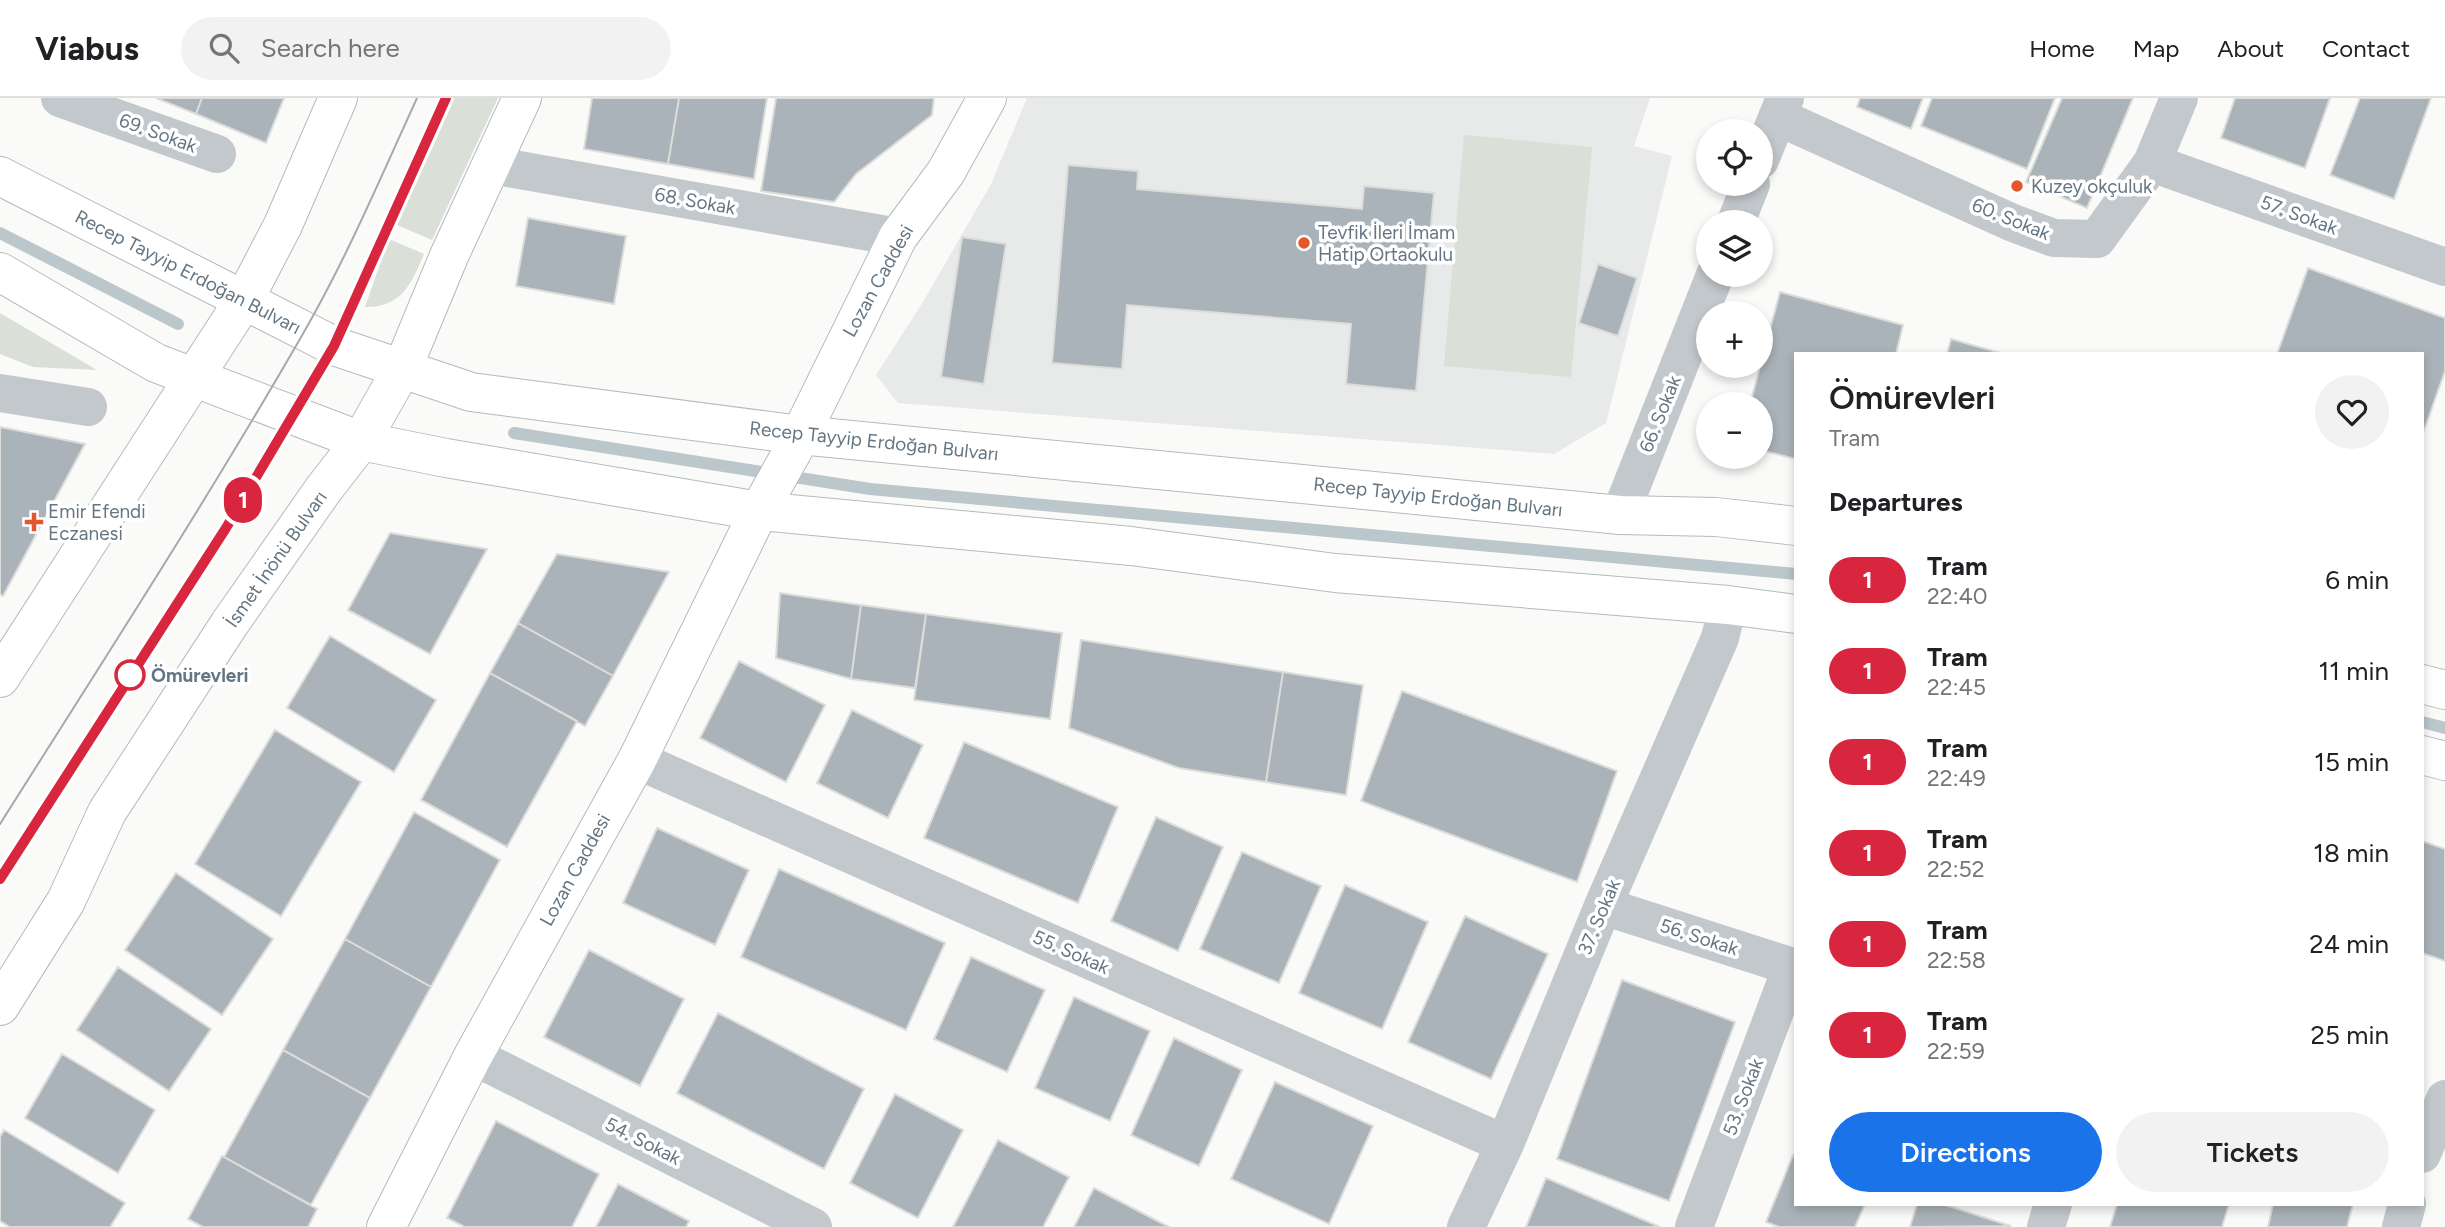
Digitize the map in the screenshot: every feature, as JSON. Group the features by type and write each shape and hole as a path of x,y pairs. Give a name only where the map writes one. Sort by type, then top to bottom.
{"main road":[{"path":"0,678 244,300 283,225 338,98"},
{"name":"İsmet İnönü Bulvarı","path":"0,1006 66,901 107,813 230,624 361,441 403,368 522,98"},
{"name":"Lozan Caddesi","path":"386,1227 473,1056 637,760 898,237 946,172 987,98"},
{"name":"Recep Tayyip Erdoğan Bulvarı","path":"0,176 334,346 471,392 796,443 1620,515 1716,517 1794,526"},
{"path":"0,272 156,363 361,441 762,505 1131,546 1335,573 1728,605 1794,614"},
{"path":"2424,685 2445,690"},
{"path":"2424,756 2445,761"}],"street":[{"name":"69. Sokak","path":"60,98 217,154"},
{"name":"60. Sokak","path":"1781,107 2001,217 2054,238 2097,239 2152,163 2179,98"},
{"path":"1773,127 1781,107"},
{"name":"57. Sokak","path":"2152,163 2445,267"},
{"name":"68. Sokak","path":"491,165 898,237"},
{"name":"66. Sokak","path":"1620,515 1710,287"},
{"path":"0,393 88,407"},
{"name":"37. Sokak","path":"1466,1227 1505,1144 1720,638 1728,605"},
{"name":"55. Sokak","path":"637,760 1505,1144"},
{"name":"56. Sokak","path":"1604,906 1794,967"},
{"name":"53. Sokak","path":"1694,1227 1794,967"},
{"name":"54. Sokak","path":"473,1056 813,1227"},
{"path":"2424,1149 2445,1099"},
{"path":"2046,1227 2052,1206"},
{"path":"2401,1227 2406,1206"}],"shaded area":[{"path":"454,98 498,98 432,240 397,225"},
{"name":"Tevfik İleri İmam Hatip Ortaokulu","path":"1027,98 1650,98 1634,146 1672,156 1606,423 1554,454 898,403 876,375 923,302 991,184"},
{"path":"1464,135 1592,147 1571,377 1444,366"},
{"path":"389,239 424,254 404,292 388,303 365,307"},
{"path":"0,313 97,370 33,367 0,354"}],"building":[{"path":"156,98 202,98 196,114"},
{"path":"202,98 284,98 266,143 196,114"},
{"path":"592,98 679,98 668,164 584,149"},
{"path":"679,98 767,98 754,179 668,164"},
{"path":"776,98 934,98 932,115 856,174 834,202 761,191"},
{"path":"1860,98 1923,98 1911,129 1857,107"},
{"path":"1932,98 2055,98 2027,169 1921,126"},
{"path":"2062,98 2133,98 2087,208 2026,182"},
{"path":"2235,98 2330,98 2305,168 2221,138"},
{"path":"2360,98 2431,98 2394,199 2330,175"},
{"path":"1068,165 1138,171 1137,189 1362,209 1364,186 1434,193 1416,391 1346,384 1351,324 1127,305 1122,369 1052,363"},
{"path":"528,218 626,236 614,304 516,286"},
{"path":"962,237 1006,244 984,384 941,377"},
{"path":"1598,264 1637,278 1618,336 1579,323"},
{"path":"2308,268 2445,318 2445,371 2424,430 2424,352 2278,352"},
{"path":"1780,292 1903,325 1896,352 1794,352 1794,458 1773,453 1773,392 1753,392 1757,378 1773,378 1773,318"},
{"path":"1951,339 1997,352 1948,352"},
{"path":"0,427 85,444 3,596 0,594"},
{"path":"390,533 487,549 430,654 348,610"},
{"path":"557,554 669,572 613,676 518,623"},
{"path":"780,593 861,605 851,679 776,658"},
{"path":"861,605 926,614 915,688 851,679"},
{"path":"926,614 1062,633 1050,719 914,700"},
{"path":"518,623 613,676 585,726 490,673"},
{"path":"330,636 436,700 394,772 287,708"},
{"path":"1081,640 1283,672 1266,782 1179,768 1069,728"},
{"path":"739,661 825,705 786,782 700,738"},
{"path":"1283,672 1363,685 1346,795 1266,782"},
{"path":"490,673 577,721 507,847 421,800"},
{"path":"1402,691 1617,771 1577,882 1361,801"},
{"path":"852,710 923,745 888,818 817,783"},
{"path":"275,730 361,782 281,916 195,864"},
{"path":"964,742 1118,807 1078,903 924,838"},
{"path":"414,812 500,860 431,987 345,939"},
{"path":"1156,817 1223,847 1178,951 1111,921"},
{"path":"657,828 749,870 715,945 623,903"},
{"path":"2424,842 2445,849 2445,961 2424,954"},
{"path":"1242,852 1321,886 1279,983 1200,949"},
{"path":"779,869 945,943 906,1030 741,957"},
{"path":"176,873 273,939 222,1015 125,950"},
{"path":"1345,885 1428,922 1382,1029 1299,993"},
{"path":"1465,916 1548,954 1491,1079 1408,1042"},
{"path":"345,939 431,987 370,1098 283,1050"},
{"path":"589,950 684,999 640,1086 544,1037"},
{"path":"971,957 1045,990 1007,1072 934,1039"},
{"path":"118,967 211,1029 169,1091 77,1030"},
{"path":"1622,980 1735,1022 1669,1201 1557,1159"},
{"path":"1074,997 1150,1031 1110,1121 1035,1088"},
{"path":"718,1013 864,1089 824,1169 677,1093"},
{"path":"1174,1038 1242,1070 1199,1166 1131,1135"},
{"path":"283,1050 370,1098 311,1205 224,1157"},
{"path":"62,1054 155,1110 118,1173 25,1118"},
{"path":"1275,1082 1373,1126 1329,1224 1231,1179"},
{"path":"895,1094 963,1130 918,1218 850,1183"},
{"path":"496,1121 599,1174 572,1227 465,1227 447,1218"},
{"path":"4,1130 125,1203 110,1227 10,1227 0,1221 0,1137"},
{"path":"998,1140 1069,1177 1043,1227 953,1227"},
{"path":"1793,1155 1794,1206 1864,1206 1855,1227 1779,1227 1766,1222"},
{"path":"222,1156 317,1209 308,1227 203,1227 188,1219"},
{"path":"1546,1178 1660,1227 1526,1227"},
{"path":"618,1184 689,1221 686,1227 596,1227"},
{"path":"1094,1188 1169,1227 1074,1227"},
{"path":"1916,1206 1948,1206 2011,1226 1910,1227"},
{"path":"2116,1206 2228,1206 2222,1227 2110,1227"},
{"path":"2273,1206 2352,1206 2347,1227 2268,1227"}],"waterway":[{"path":"0,233 178,324"},
{"path":"514,433 870,489 1794,574"},
{"path":"2424,723 2445,728"}],"tram line":[{"path":"0,824 193,518 304,332 349,246 417,98"},
{"path":"0,879 226,528 334,346 446,98"},
{"name":"1","path":"0,879 226,528 334,346 446,98"}],"place":[{"name":"Kuzey okçuluk","path":"2017,186"},
{"name":"Tevfik İleri İmam Hatip Ortaokulu","path":"1304,243"},
{"name":"Emir Efendi Eczanesi","path":"34,522"},
{"name":"Ömürevleri","path":"130,675"}]}
